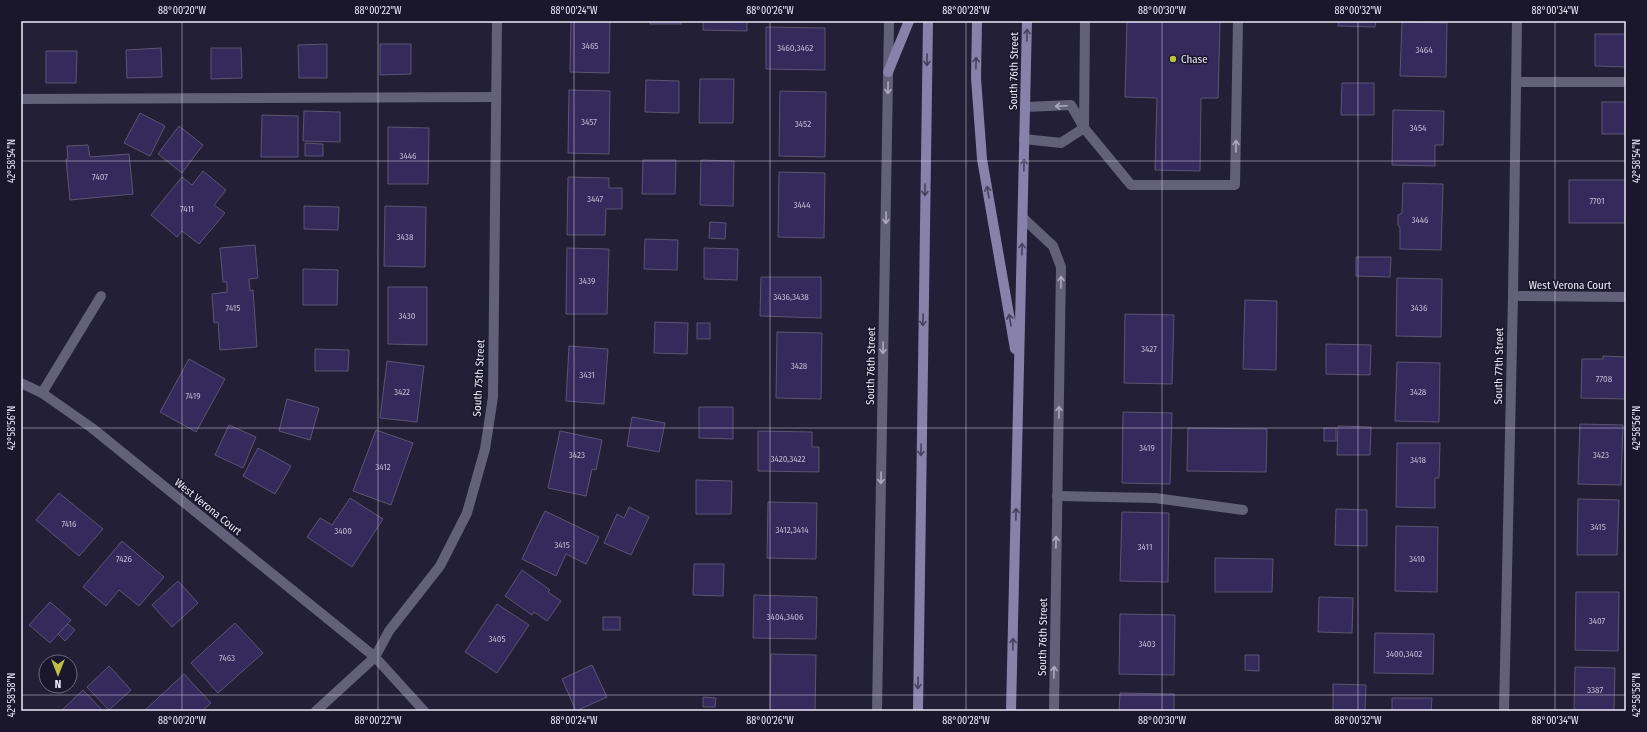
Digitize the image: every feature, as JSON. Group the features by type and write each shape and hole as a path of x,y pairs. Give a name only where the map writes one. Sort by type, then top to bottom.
{"main road":[{"path":"888,72 909,21"},
{"path":"918,711 928,21"},
{"path":"977,21 976,78 982,159 1019,372"},
{"name":"South 76th Street","path":"1011,711 1027,21"}],"street":[{"name":"South 75th Street","path":"316,711 375,657 390,631 440,566 467,513 486,449 492,397 497,21"},
{"name":"South 76th Street","path":"877,711 889,21"},
{"path":"1084,128 1085,21"},
{"path":"1025,107 1071,105 1084,128 1131,185 1235,185 1238,21"},
{"name":"South 77th Street","path":"1504,711 1517,21"},
{"path":"1516,82 1626,82"},
{"path":"21,100 496,97"},
{"path":"1024,139 1061,143 1084,128"},
{"name":"South 76th Street","path":"1023,218 1053,246 1061,267 1054,711"},
{"path":"42,394 101,296"},
{"name":"West Verona Court","path":"1513,296 1626,297"},
{"name":"West Verona Court","path":"21,383 42,394 92,428 375,657"},
{"path":"1057,496 1155,498 1243,510"},
{"path":"375,657 424,711"}],"building":[{"path":"571,21 610,21 609,73 570,72"},
{"path":"650,21 681,21 681,24 650,24"},
{"path":"703,21 747,21 747,31 703,30"},
{"name":"Chase","path":"1127,21 1220,21 1218,98 1201,98 1200,171 1155,170 1157,98 1125,97"},
{"path":"1339,21 1376,21 1375,27 1338,26"},
{"path":"1402,22 1447,23 1446,77 1400,76"},
{"path":"766,27 825,28 825,70 766,69"},
{"path":"1595,34 1626,34 1626,67 1595,66"},
{"path":"327,44 327,78 299,78 298,45"},
{"path":"380,44 411,44 411,74 380,75"},
{"path":"161,48 162,77 127,78 126,50"},
{"path":"211,48 241,48 242,78 211,79"},
{"path":"46,51 77,51 76,83 46,83"},
{"path":"700,79 734,79 733,123 699,123"},
{"path":"646,80 679,81 679,113 645,112"},
{"path":"1342,83 1374,83 1374,115 1341,115"},
{"path":"569,90 610,91 609,154 568,153"},
{"path":"780,91 826,92 825,157 779,156"},
{"path":"1602,102 1626,102 1626,134 1602,134"},
{"path":"1393,110 1444,111 1443,145 1435,145 1435,166 1392,165"},
{"path":"304,111 340,112 340,142 303,141"},
{"path":"140,113 165,126 150,156 124,143"},
{"path":"262,115 298,116 298,157 261,157"},
{"path":"179,126 203,145 182,173 158,154"},
{"path":"388,127 429,128 428,184 388,184"},
{"path":"305,143 323,144 323,156 305,156"},
{"path":"88,145 90,157 129,154 133,194 70,200 66,159 68,159 67,146"},
{"path":"643,160 676,160 675,194 642,194"},
{"path":"701,160 734,161 733,206 700,205"},
{"path":"203,171 226,190 214,205 225,213 199,244 182,231 177,237 151,215 182,177 192,185"},
{"path":"779,172 825,173 824,238 778,237"},
{"path":"568,177 609,178 609,188 622,188 622,209 606,209 605,235 567,235"},
{"path":"1569,180 1626,180 1626,223 1569,223"},
{"path":"1403,183 1443,184 1441,250 1400,249 1400,228 1398,225 1398,215 1402,213"},
{"path":"304,206 339,207 338,230 304,229"},
{"path":"385,206 426,207 425,267 384,266"},
{"path":"710,222 726,223 725,239 709,238"},
{"path":"645,239 678,240 677,270 644,269"},
{"path":"255,245 258,278 249,279 250,291 253,290 257,347 220,350 218,322 214,323 212,294 227,292 227,282 223,282 220,248"},
{"path":"567,248 609,249 607,314 566,314"},
{"path":"704,248 738,249 737,280 704,279"},
{"path":"1356,257 1391,257 1390,277 1356,276"},
{"path":"303,269 338,270 337,305 303,305"},
{"path":"761,277 821,277 821,318 760,316"},
{"path":"1397,278 1442,279 1441,337 1396,336"},
{"path":"388,287 427,287 427,345 388,344"},
{"path":"1245,300 1277,301 1276,370 1243,369"},
{"path":"1125,314 1174,315 1172,384 1124,383"},
{"path":"655,322 688,323 687,354 654,353"},
{"path":"697,323 710,323 710,339 697,339"},
{"path":"777,332 822,333 821,399 776,398"},
{"path":"1326,344 1371,345 1370,375 1326,374"},
{"path":"569,346 608,349 604,404 566,401"},
{"path":"315,349 349,350 348,371 315,371"},
{"path":"1603,356 1626,357 1626,399 1581,398 1582,359 1603,359"},
{"path":"189,359 225,379 196,432 160,412"},
{"path":"387,361 424,366 417,422 380,418"},
{"path":"1397,362 1440,363 1439,422 1395,421"},
{"path":"287,399 319,408 310,440 279,431"},
{"path":"699,407 733,407 733,439 699,438"},
{"path":"1123,412 1172,413 1170,484 1122,483"},
{"path":"632,417 665,423 659,452 627,446"},
{"path":"1580,424 1623,425 1621,485 1578,484"},
{"path":"229,425 256,437 243,468 215,455"},
{"path":"1338,426 1371,427 1370,455 1337,455"},
{"path":"1188,428 1267,429 1266,472 1187,471"},
{"path":"1324,428 1336,428 1336,441 1324,441"},
{"path":"376,430 413,443 391,505 353,491"},
{"path":"560,431 602,440 596,470 592,469 586,496 548,488"},
{"path":"758,431 812,432 812,447 819,447 819,472 758,471"},
{"path":"1397,443 1440,443 1439,478 1435,478 1435,508 1396,507"},
{"path":"258,448 291,466 275,494 243,476"},
{"path":"696,480 732,481 731,514 696,514"},
{"path":"59,493 103,529 79,556 36,520"},
{"path":"350,498 383,519 352,567 307,537 320,518 332,525"},
{"path":"1578,499 1619,500 1617,555 1577,555"},
{"path":"768,502 817,503 816,559 767,558"},
{"path":"629,507 649,517 631,555 604,543 617,514 624,518"},
{"path":"1336,509 1367,510 1367,546 1335,545"},
{"path":"545,511 599,537 586,564 566,554 556,576 522,559"},
{"path":"1122,512 1169,513 1168,582 1120,581"},
{"path":"1396,526 1438,527 1437,592 1395,591"},
{"path":"122,541 164,577 139,606 119,590 106,606 83,587"},
{"path":"1215,558 1273,559 1272,592 1215,592"},
{"path":"694,564 724,564 723,596 693,595"},
{"path":"522,570 550,590 548,592 561,601 547,621 534,612 532,615 505,596"},
{"path":"178,581 198,603 172,627 152,605"},
{"path":"1576,592 1619,592 1618,651 1575,650"},
{"path":"754,595 817,597 816,639 753,638"},
{"path":"1319,597 1353,598 1352,633 1318,632"},
{"path":"50,602 71,620 50,643 29,625"},
{"path":"497,604 529,625 497,673 465,652"},
{"path":"1120,614 1175,615 1174,675 1119,674"},
{"path":"603,617 620,617 620,630 603,630"},
{"path":"235,623 263,653 218,693 191,663"},
{"path":"68,624 75,630 65,641 58,634"},
{"path":"1375,633 1434,634 1433,674 1374,673"},
{"path":"771,654 816,655 815,711 770,711"},
{"path":"1245,655 1259,655 1259,671 1245,670"},
{"path":"592,665 607,697 576,711 562,679"},
{"path":"109,666 131,690 109,710 87,687"},
{"path":"1575,667 1615,668 1614,711 1574,711"},
{"path":"184,674 211,703 202,711 144,711"},
{"path":"1333,684 1366,685 1365,711 1333,711"},
{"path":"83,690 103,711 61,711"},
{"path":"1120,693 1174,694 1174,711 1119,711"},
{"path":"703,697 716,698 715,707 703,707"},
{"path":"1392,698 1432,698 1431,711 1392,711"}],"place":[{"name":"Chase","path":"1173,59"}]}
